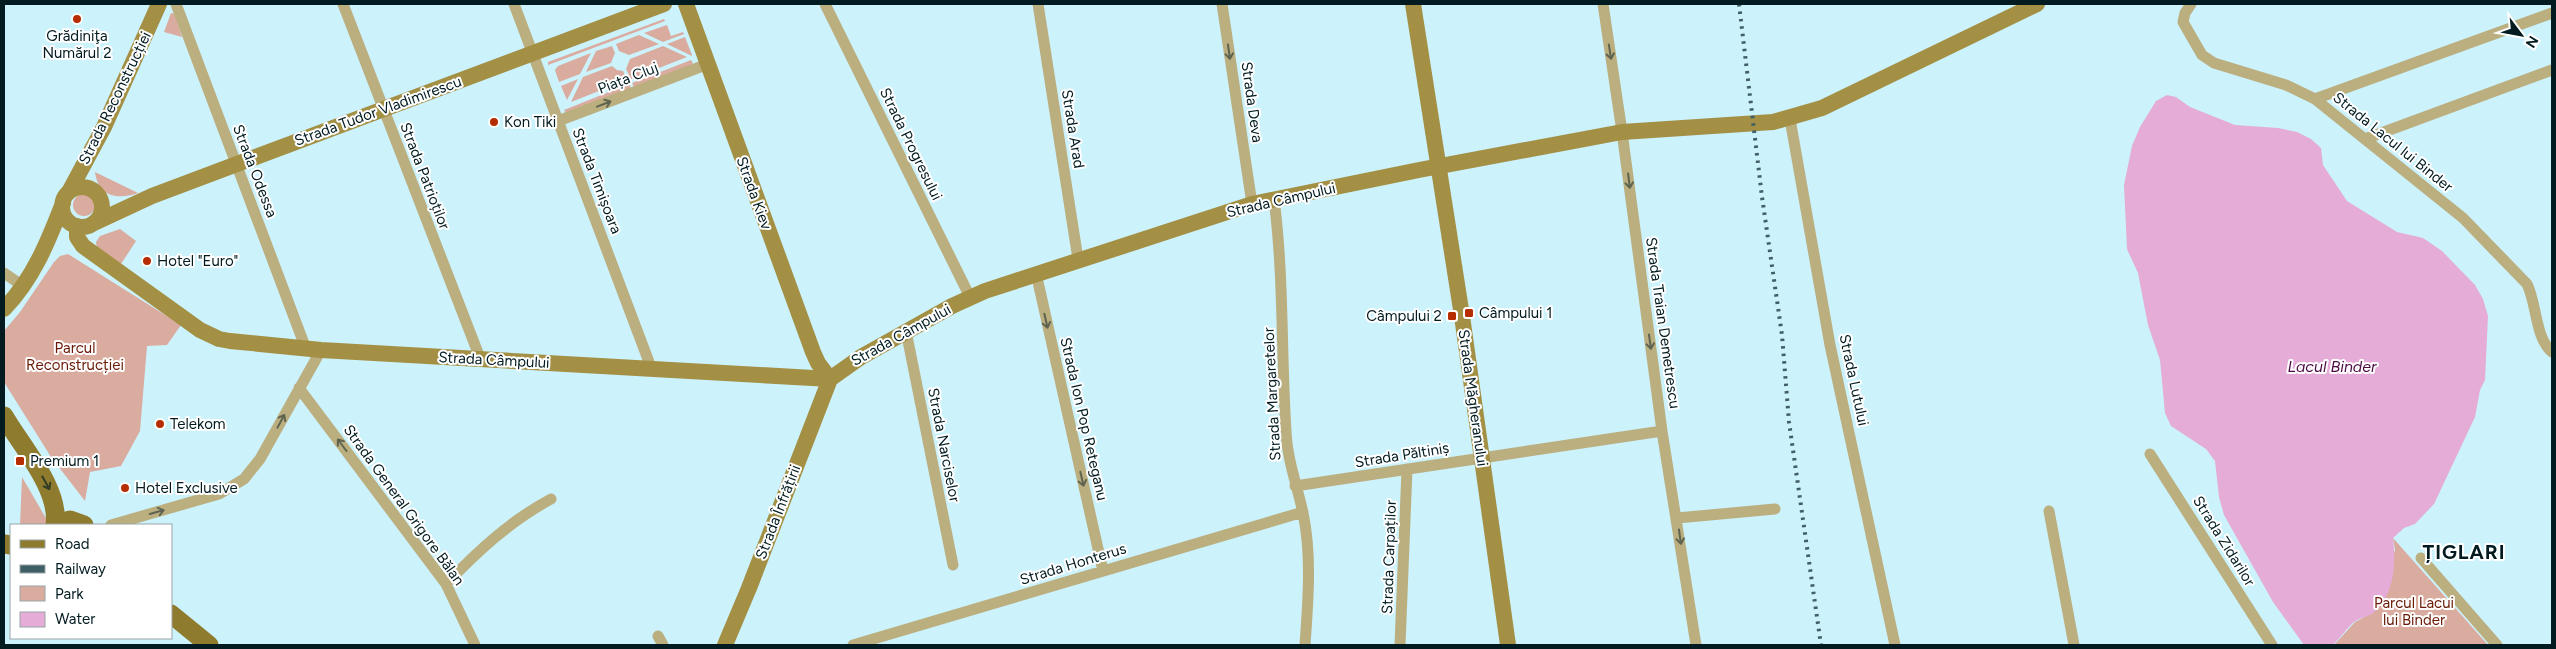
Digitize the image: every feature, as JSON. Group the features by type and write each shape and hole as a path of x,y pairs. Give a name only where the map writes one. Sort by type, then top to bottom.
{"main road":[{"path":"4,416 52,495 56,506 56,524"},
{"path":"59,524 70,520 81,524"},
{"path":"172,615 209,645"}],"street":[{"name":"Strada Reconstrucției","path":"4,310 23,286 44,254 66,198 136,58 159,4"},
{"name":"Strada Odessa","path":"176,4 237,164 314,350"},
{"name":"Strada Patrioților","path":"344,4 480,358"},
{"name":"Strada Timișoara","path":"514,4 652,370"},
{"name":"Strada Tudor Vladimirescu","path":"83,225 145,199 383,108 664,4"},
{"name":"Strada Kiev","path":"686,4 813,352 822,370 830,379"},
{"name":"Strada Progresului","path":"825,4 970,297"},
{"name":"Strada Arad","path":"1038,4 1078,259"},
{"name":"Strada Deva","path":"1222,4 1252,204"},
{"name":"Strada Măgheranului","path":"1413,4 1462,316 1508,645"},
{"name":"Strada Traian Demetrescu","path":"1603,4 1662,431 1696,645"},
{"name":"Strada Câmpului","path":"83,225 79,242 181,317 209,335 230,341 314,350 830,379 844,367 970,297 1078,259 1252,204 1438,166 1622,132 1754,124 1790,119 1822,108 2037,4"},
{"name":"Strada Lacul lui Binder","path":"2191,4 2185,13 2183,22 2202,55 2208,60 2286,85 2316,99 2463,218 2520,275 2532,296 2541,336 2552,352"},
{"path":"2316,99 2552,13"},
{"name":"Piața Cluj","path":"558,121 708,64"},
{"path":"2365,139 2552,70"},
{"name":"Strada Lutului","path":"1790,119 1830,345 1895,645"},
{"path":"44,254 102,210 101,200 92,190 95,143"},
{"path":"83,225 64,216 66,198 78,187 92,190 119,202 145,199"},
{"name":"Strada Margaretelor","path":"1274,199 1279,233 1286,433 1295,486 1302,512 1309,580 1304,645"},
{"path":"4,273 23,286"},
{"name":"Strada Ion Pop Reteganu","path":"1036,273 1103,572"},
{"name":"Strada Narciselor","path":"906,332 953,565"},
{"path":"114,524 219,494 237,485 260,459 299,388 314,350"},
{"name":"Strada Înfrățirii","path":"729,644 830,379"},
{"name":"Strada General Grigore Bălan","path":"299,388 446,584 475,645"},
{"name":"Strada Păltiniș","path":"1295,486 1662,431"},
{"name":"Strada Zidarilor","path":"2150,454 2272,645"},
{"name":"Strada Carpaților","path":"1400,645 1407,469"},
{"path":"446,584 486,544 508,526 551,499"},
{"path":"1677,518 1776,509"},
{"name":"Strada Honterus","path":"853,645 1302,512"},
{"path":"2049,512 2074,645"},
{"path":"2421,558 2498,645"}],"green space":[{"path":"171,13 175,14 182,37 164,32"},
{"path":"664,19 665,21 548,65 548,62"},
{"path":"667,25 671,36 683,32 684,34 663,42 644,33"},
{"path":"639,35 659,44 629,55 619,51 616,44"},
{"path":"685,37 692,55 692,56 667,44"},
{"path":"612,46 615,53 611,63 586,72 596,51"},
{"path":"663,46 687,57 631,79 626,69 630,59"},
{"path":"591,53 580,74 559,82 555,70 558,66"},
{"path":"691,60 693,63 690,66 634,87 632,83"},
{"path":"612,66 617,70 623,71 627,80 571,102 583,77"},
{"path":"578,79 567,100 561,86"},
{"path":"629,84 631,88 566,113 564,110"},
{"path":"95,172 138,193 123,196 110,194 100,187"},
{"path":"84,194 92,197 95,205 92,213 84,216 76,213 73,205 76,197"},
{"path":"120,229 136,241 119,267 97,249 96,242 100,236"},
{"name":"Parcul Reconstrucției","path":"68,254 181,325 167,345 147,346 140,431 121,466 90,472 85,501 51,457 4,382 4,331 20,312 54,262 60,256"},
{"path":"22,477 47,520 47,524 20,524"},
{"name":"Parcul Lacui lui Binder","path":"2393,538 2488,645 2334,645 2355,622 2372,613 2395,550"}],"water":[{"name":"Lacul Binder","path":"2167,95 2176,97 2190,107 2235,125 2278,128 2297,132 2311,139 2321,148 2323,165 2347,201 2397,232 2423,238 2442,251 2475,285 2483,299 2488,316 2485,380 2480,390 2475,417 2434,504 2415,524 2404,528 2393,538 2394,568 2392,579 2390,589 2380,607 2372,614 2354,622 2333,645 2304,645 2273,602 2224,515 2219,497 2215,461 2206,449 2171,426 2165,413 2160,360 2148,325 2138,273 2127,249 2124,185 2132,146 2140,127 2156,101"}],"railway":[{"path":"1739,4 1762,197 1782,335 1789,422 1821,645"}],"place":[{"name":"Grădiniţa Numărul 2","path":"77,19"},
{"name":"Kon Tiki","path":"494,122"},
{"name":"Hotel \"Euro\"","path":"147,261"},
{"name":"Câmpului 1","path":"1469,313"},
{"name":"Câmpului 2","path":"1452,316"},
{"name":"Telekom","path":"160,424"},
{"name":"Premium 1","path":"20,461"},
{"name":"Hotel Exclusive","path":"125,488"}],"district":[{"name":"ȚIGLARI","path":"2464,552"}]}
